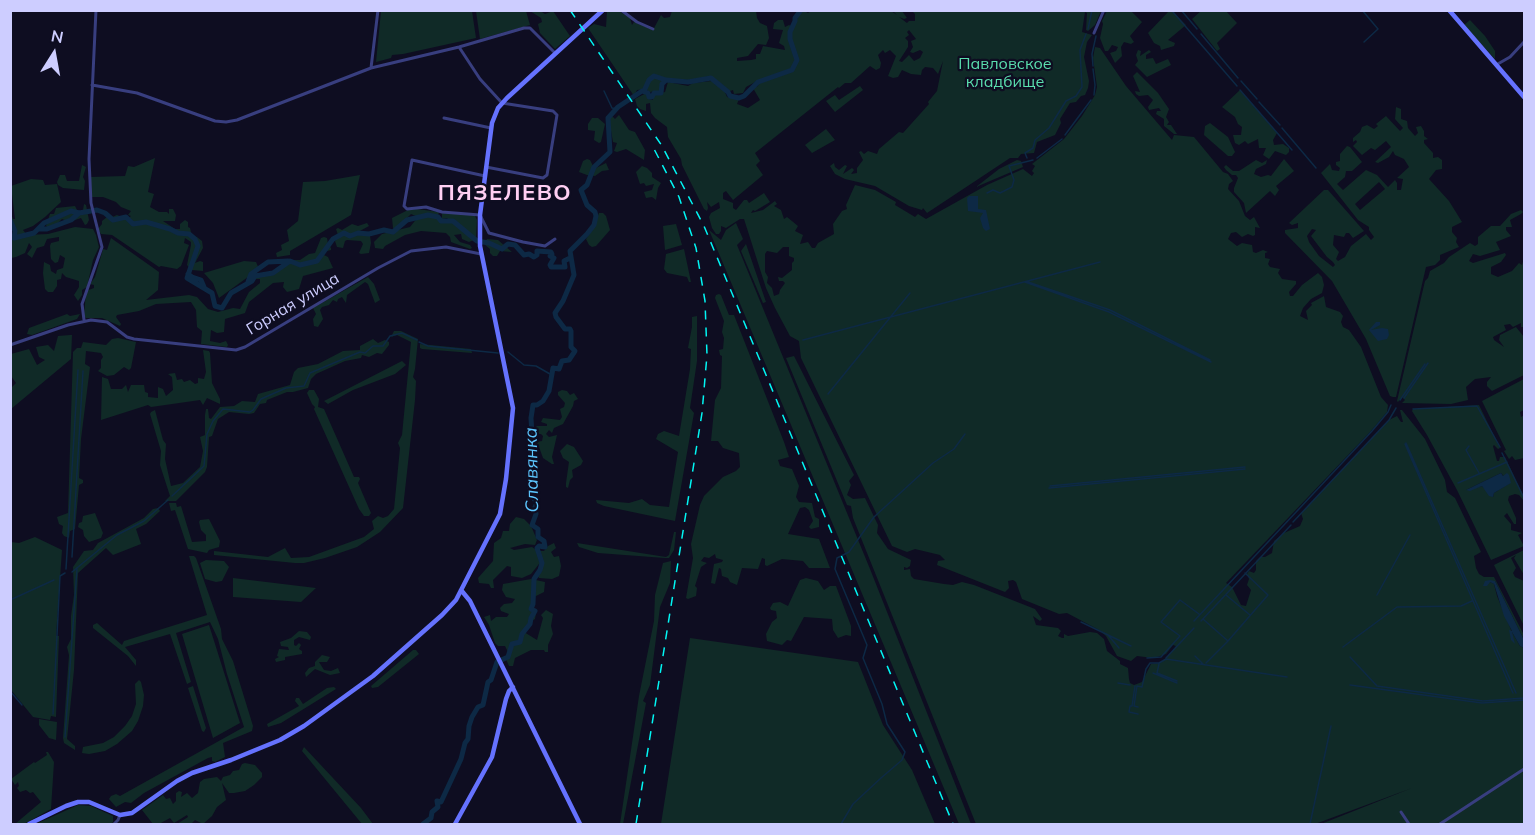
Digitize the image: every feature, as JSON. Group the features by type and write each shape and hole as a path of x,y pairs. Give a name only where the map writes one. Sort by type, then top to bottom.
{"main road":[{"path":"30,825 78,801 89,802 125,815 192,773 256,751 280,740 304,726 374,675 442,615 461,590 500,514 513,408 480,246 480,215 491,128 496,112 502,103 603,10"},
{"path":"1449,10 1524,97"},
{"path":"461,590 470,601 580,825"},
{"path":"455,825 492,757 506,699 513,687"}],"street":[{"path":"10,345 84,320 82,304 102,247 91,203 89,159 96,10"},
{"path":"371,68 378,10"},
{"path":"621,10 637,22 653,28"},
{"path":"1094,33 1104,10"},
{"path":"92,85 137,93 215,121 226,122 237,120 371,68 527,28 555,53"},
{"path":"1496,65 1510,57 1524,42"},
{"path":"459,47 480,79 502,103 553,111 557,115 547,175 543,178 486,167"},
{"path":"444,118 491,128"},
{"path":"485,176 412,160 404,206 407,209 426,207 442,212 480,215 489,233 545,246 555,239"},
{"name":"Горная улица","path":"84,320 107,322 122,336 127,337 236,350 378,267 411,251 446,247 481,254"},
{"path":"1440,825 1524,769"},
{"path":"1401,812 1410,825"},
{"path":"114,825 120,815"}],"green space":[{"name":"Павловское кладбище","path":"812,10 891,11 897,15 893,11 902,11 907,18 899,17 907,23 915,21 915,14 912,11 1101,11 1095,25 1088,31 1086,30 1087,13 1085,12 1082,32 1092,35 1087,42 1084,57 1089,81 1088,88 1085,95 1076,102 1070,103 1060,119 1061,123 1055,135 1037,142 1034,153 1010,158 927,213 923,208 922,210 909,206 875,186 845,179 835,174 830,166 834,163 839,170 845,165 847,166 843,174 852,168 854,170 851,174 857,173 857,168 863,160 859,152 864,154 868,151 877,154 879,149 899,132 903,133 929,104 928,102 937,91 943,61 938,74 933,68 925,67 921,75 902,70 898,77 893,78 888,76 896,56 890,50 885,53 883,50 878,55 880,68 876,70 870,66 851,83 838,87 755,153 760,161 756,165 763,175 733,200 726,191 723,193 723,199 733,203 733,208 736,210 744,200 749,203 764,193 770,202 751,213 763,210 775,201 777,204 774,206 781,210 784,219 787,217 798,226 795,231 803,235 800,244 808,242 812,248 834,234 833,224 842,211 847,209 846,205 855,185 875,190 896,202 895,205 915,217 918,214 926,219 987,185 1023,169 1032,176 1035,166 1032,164 1064,139 1095,95 1097,87 1093,58 1095,47 1100,48 1126,86 1172,140 1174,135 1194,137 1233,181 1229,184 1228,189 1239,201 1245,216 1250,220 1254,217 1260,228 1255,227 1253,236 1248,234 1242,237 1236,232 1231,233 1228,239 1237,246 1242,243 1252,245 1253,252 1256,253 1263,250 1268,252 1265,253 1265,258 1270,259 1268,264 1270,267 1280,269 1278,273 1282,279 1296,281 1289,292 1290,296 1293,296 1302,285 1318,273 1322,277 1324,285 1322,293 1311,299 1303,308 1300,316 1308,320 1306,311 1312,305 1311,303 1324,296 1326,307 1340,312 1343,316 1341,322 1343,327 1349,330 1361,347 1381,397 1388,405 1387,412 1371,431 1226,583 1232,587 1241,605 1246,606 1251,590 1247,585 1249,579 1247,574 1249,571 1254,573 1256,561 1272,553 1274,541 1284,533 1300,526 1303,519 1301,513 1389,420 1397,416 1403,422 1400,410 1402,410 1425,439 1445,480 1447,492 1455,498 1481,552 1474,556 1479,574 1484,577 1494,577 1524,635 1524,640 1495,581 1490,582 1494,584 1512,632 1520,646 1524,648 1524,824 1321,824 1412,788 1315,824 976,824 853,518 851,506 847,505 786,358 794,356 854,475 849,481 851,485 847,495 853,499 865,498 878,525 877,533 888,549 911,560 910,566 904,567 904,570 910,569 914,579 953,585 962,582 1035,609 1042,619 1040,621 1033,616 1036,625 1058,628 1061,631 1058,636 1062,638 1064,634 1068,636 1097,633 1104,639 1107,651 1120,661 1120,664 1128,668 1130,683 1134,685 1142,682 1151,664 1160,663 1176,646 1173,645 1166,654 1153,658 1137,656 1131,661 1117,656 1106,636 1099,630 1067,613 1059,614 1022,599 1016,582 1013,580 1008,581 1009,588 1005,592 937,565 938,561 945,560 940,555 915,549 907,552 892,546 801,358 799,341 790,336 775,308 766,288 744,219 726,228 721,226 721,231 716,234 709,217 711,213 720,208 719,202 711,207 707,202 707,211 704,209 668,137 667,127 651,113 650,103 646,104 646,111 637,106 635,99 646,93 649,99 653,100 653,95 665,92 668,82 688,86 693,83 712,81 724,90 727,97 739,99 737,104 748,108 760,100 753,88 758,86 759,80 746,87 743,93 734,94 733,90 730,91 711,76 689,80 667,79 663,82 660,91 637,90 634,96 588,28 594,24 606,27 607,11 619,11 630,18 632,25 634,22 653,30 661,15 664,18 670,17 672,11 756,11 760,23 767,26 769,38 766,45 758,44 748,56 737,58 737,61 756,59 756,54 760,54 763,46 785,50 784,46 779,43 783,30 773,29 774,23 783,20 785,27 789,25 793,27 800,13 804,11 808,13","holes":["909,30 916,39 911,41 913,47 910,52 920,50 923,52 920,58 914,61 909,55 902,62 899,61 908,47 908,41 905,38 909,35 907,32","783,247 789,247 789,256 794,258 794,261 792,270 782,278 778,277 779,281 785,283 779,294 774,296 772,288 767,283 765,254 767,251 777,253"]},
{"path":"1202,10 1226,11 1237,23 1217,43 1220,49 1217,51 1192,19"},
{"path":"381,11 472,11 476,38 392,55 391,58 376,62"},
{"path":"476,11 526,11 530,25 480,39"},
{"path":"530,11 540,11 545,14 553,11 570,36 555,49 540,33 538,24 542,22 541,18"},
{"path":"1107,11 1131,11 1142,22 1130,36 1134,42 1131,44 1124,42 1121,47 1122,56 1115,63 1110,53 1116,51 1118,47 1112,45 1108,51 1105,51 1100,38 1102,21"},
{"path":"1169,11 1186,25 1168,40 1175,43 1174,46 1161,50 1148,33"},
{"path":"1470,20 1495,51 1495,59 1464,25"},
{"path":"1138,50 1141,51 1140,56 1149,50 1151,52 1146,55 1146,59 1153,58 1156,64 1168,59 1171,65 1147,77 1135,65 1138,61 1136,55"},
{"path":"1137,72 1158,93 1169,109 1166,117 1169,122 1167,125 1171,125 1177,134 1164,126 1164,119 1156,114 1157,111 1161,111 1159,108 1149,110 1148,107 1153,100 1148,95 1136,94 1135,91 1140,92 1133,76"},
{"path":"860,86 863,90 835,112 826,101 835,95 839,100"},
{"path":"1240,90 1277,133 1273,140 1274,145 1283,144 1289,148 1286,155 1275,151 1269,159 1263,155 1266,148 1259,148 1258,139 1248,144 1245,141 1239,145 1235,143 1233,135 1241,135 1242,127 1235,117 1222,107"},
{"path":"1396,107 1401,109 1401,119 1407,121 1408,128 1415,136 1418,133 1416,127 1421,126 1424,136 1428,139 1424,140 1424,143 1433,153 1433,158 1438,157 1442,160 1442,169 1436,170 1429,179 1449,201 1462,222 1452,227 1459,247 1440,255 1440,260 1435,265 1426,267 1396,397 1393,397 1390,396 1366,339 1332,281 1285,233 1285,230 1298,228 1298,223 1292,225 1289,223 1324,190 1328,190 1364,231 1353,238 1349,233 1346,233 1344,237 1334,235 1333,245 1339,252 1336,259 1338,261 1345,257 1351,246 1366,234 1371,240 1374,237 1369,227 1358,220 1321,173 1330,164 1332,170 1339,171 1340,168 1336,162 1340,161 1340,154 1347,146 1362,162 1352,171 1346,171 1345,177 1337,184 1343,190 1366,170 1377,175 1388,187 1395,180 1397,190 1401,190 1403,179 1397,178 1409,167 1404,159 1395,155 1393,151 1389,157 1378,163 1375,162 1391,147 1386,141 1375,150 1371,148 1362,155 1353,146 1357,142 1356,140 1353,142 1353,138 1362,127 1367,125 1374,129 1378,126 1376,124 1386,116 1400,131 1403,128 1395,119","holes":["1379,182 1385,189 1360,210 1355,204","1312,229 1316,230 1311,236 1333,262 1335,265 1333,267 1319,256 1309,242 1307,236"]},
{"path":"611,115 615,119 619,115 629,130 635,132 645,150 644,160 626,149 614,151 617,143 613,142 609,120"},
{"path":"592,118 598,118 605,124 599,143 594,140 595,131 588,130 588,124"},
{"path":"1210,123 1228,137 1235,152 1232,156 1228,156 1204,135 1205,126"},
{"path":"826,129 835,140 812,153 805,145"},
{"path":"155,158 148,192 154,194 150,207 169,214 169,209 173,209 176,215 175,221 163,221 175,229 180,229 180,224 185,220 188,222 192,236 202,241 203,248 195,263 203,262 203,271 192,270 187,265 191,242 185,238 184,243 189,245 181,266 177,269 159,267 112,235 101,234 98,229 107,217 117,215 127,219 131,216 128,215 131,211 103,197 91,197 91,177 125,176 128,166 134,167"},
{"path":"587,159 596,168 606,163 609,170 602,171 595,176 579,172 583,161"},
{"path":"1284,159 1294,171 1276,186 1279,190 1275,196 1270,191 1246,213 1244,203 1234,192 1238,178 1224,167 1226,165 1233,171 1239,171 1256,160 1262,163 1267,160 1266,164 1256,169 1254,174 1261,177 1271,176"},
{"path":"1017,160 1021,161 1023,167 976,187 999,169"},
{"path":"82,165 86,167 83,177 84,190 63,188 58,185 60,175 65,175 67,181 79,181"},
{"path":"642,166 647,168 652,173 652,177 661,183 656,200 652,197 646,198 644,192 652,190 654,184 646,186 644,183 640,184 636,172"},
{"path":"360,175 351,215 290,251 290,255 277,257 276,253 282,250 281,245 289,241 287,230 298,221 303,182"},
{"path":"31,179 43,180 45,185 57,184 61,202 33,226 23,230 27,235 48,234 75,227 93,229 96,235 99,247 93,260 87,287 82,290 78,301 74,295 79,287 79,281 66,277 62,273 53,292 45,289 44,262 50,265 51,271 56,274 57,270 63,268 65,258 60,255 58,262 55,263 51,259 51,243 59,241 59,237 47,239 44,246 37,248 32,258 27,254 32,247 29,243 25,253 11,258 11,235 18,239 19,237 14,235 11,227 10,211 15,219 11,186"},
{"path":"84,204 89,220 87,224 85,225 81,218 69,222 62,219 48,228 46,226 50,214 54,214 56,208 75,206 78,212 83,210"},
{"path":"408,210 439,212 437,219 441,222 449,220 442,219 442,213 475,216 477,220 474,240 469,242 462,239 461,234 454,235 460,242 472,248 451,242 446,233 421,231 405,235 383,249 375,248 374,242 382,234 410,227 418,217 411,214 396,229 393,228 392,218"},
{"path":"1521,210 1523,212 1521,214 1510,220 1512,227 1506,227 1511,236 1496,242 1500,250 1480,256 1473,254 1469,261 1473,263 1505,253 1501,262 1491,267 1491,274 1498,277 1512,271 1519,263 1522,265 1524,258 1524,327 1521,327 1521,323 1513,327 1510,324 1504,325 1506,330 1493,337 1504,347 1499,340 1500,335 1516,327 1524,337 1524,375 1492,391 1487,386 1491,377 1475,379 1466,387 1468,400 1451,404 1402,403 1405,400 1402,397 1398,402 1425,281 1430,271 1470,243 1475,246 1478,244 1478,237 1491,226 1500,226 1511,214"},
{"path":"599,213 606,216 610,230 596,246 592,247 586,239"},
{"path":"367,223 369,226 358,232 365,232 370,236 369,253 359,253 363,244 361,241 347,240 343,248 337,247 336,229 342,230 352,224 358,226"},
{"path":"736,223 743,239 737,245 870,569 971,824 959,824 709,230 721,240 726,230"},
{"path":"676,224 682,245 665,250 663,226"},
{"path":"111,238 159,272 158,290 146,300 189,295 197,297 208,309 218,312 233,308 240,309 249,292 260,283 260,279 254,279 254,276 275,272 292,260 300,260 315,253 321,238 327,238 331,250 322,254 328,257 333,268 303,276 299,289 287,292 283,287 284,282 273,283 249,302 245,313 225,319 224,332 217,333 211,330 210,341 220,343 226,341 227,347 201,344 202,331 197,327 196,310 191,302 156,304 139,311 117,315 120,326 102,318 84,316 86,291 94,288 94,285 90,284 95,277 103,249 107,250"},
{"path":"487,239 498,240 512,252 500,251 497,256 493,256 484,244"},
{"path":"746,244 766,302 763,303 741,251"},
{"path":"684,249 691,282 687,277 667,273 664,269 666,254"},
{"path":"244,261 256,262 259,269 219,298 213,283 204,273"},
{"path":"368,277 374,284 380,300 375,303 368,284 365,282 347,295 346,303 342,297 337,302 333,300 329,305 322,307 320,310 323,319 318,327 314,326 313,319 316,314 313,308"},
{"path":"719,294 729,315 734,315 784,442 789,457 778,460 780,466 792,469 799,486 796,497 799,502 812,503 815,517 819,519 819,527 811,529 809,527 813,521 809,510 805,507 800,508 788,534 819,539 830,568 809,568 803,561 782,559 767,566 765,559 762,558 758,569 742,568 737,585 722,576 719,568 715,584 711,583 714,564 723,560 716,558 715,554 709,558 704,557 701,561 707,563 701,567 695,586 696,596 688,599 686,598 693,558 691,544 700,505 704,496 723,477 740,467 739,453 723,448 718,441 711,441 715,400 721,388 722,356 719,350 723,349 724,338 722,332 724,321 715,298"},
{"path":"67,314 70,316 80,314 77,319 32,335 27,334 29,328"},
{"path":"697,316 697,361 690,408 694,413 675,521 597,503 596,500 629,503 642,499 650,505 669,507 678,452 656,439 658,434 664,431 679,436 690,369 691,349 688,348 692,317"},
{"path":"394,331 401,331 418,339 413,377 416,381 415,400 403,508 380,532 357,547 325,558 295,563 214,555 214,551 268,557 285,548 291,558 309,557 364,537 374,529 372,521 378,516 383,518 388,516 394,509 400,448 398,443 402,435 411,342 397,335 391,337"},
{"path":"72,335 71,359 11,409 11,388 16,383 11,376 11,354 29,349 37,365 45,360 39,357 36,347 48,345 54,351 58,336"},
{"path":"112,339 136,342 129,370 124,367 114,375 107,376 98,371 101,368 103,357 101,353 86,351 85,364 90,367 81,439 79,478 83,480 83,483 79,485 75,529 70,531 69,538 62,533 63,526 59,524 57,517 68,513 73,352 81,348 83,342 106,345"},
{"path":"373,339 378,343 385,340 389,342 382,354 377,353 369,357 362,355 361,358 345,361 316,374 311,379 308,388 287,392 267,400 266,403 260,404 254,413 229,412 218,419 212,436 209,437 205,472 176,501 165,501 170,496 160,465 161,451 151,412 155,410 166,444 165,459 171,486 183,483 200,467 203,451 200,437 205,435 206,409 211,419 220,407 234,406 242,401 255,402 258,394 290,385 294,372 298,368 318,364 343,351 360,350 360,346"},
{"path":"420,344 471,349 472,353 422,349"},
{"path":"203,350 210,353 212,383 220,404 207,398 203,405 200,400 151,407 148,405 101,420 102,377 108,379 111,389 122,389 126,385 128,392 131,385 144,385 148,397 158,398 158,387 163,389 166,396 173,390 172,377 168,374 175,373 177,380 182,379 184,382 190,380 195,384 198,383 198,378 204,379 206,372"},
{"path":"402,361 406,365 395,374 353,390 328,404 324,401"},
{"path":"1524,379 1524,410 1520,412 1521,417 1524,415 1524,458 1515,460 1512,456 1509,459 1504,451 1506,450 1482,401"},
{"path":"309,390 314,390 319,399 318,407 324,409 354,477 360,479 358,483 371,513 369,516 364,516 359,509 307,393"},
{"path":"567,391 570,395 574,393 578,399 574,401 563,424 554,428 552,433 549,430 546,434 549,437 557,435 552,457 554,464 552,464 543,458 539,447 535,445 536,442 542,441 543,436 536,434 535,428 547,426 541,422 543,418 560,420 562,417 560,409 565,403 558,392"},
{"path":"1479,405 1500,448 1493,446 1497,461 1500,457 1505,457 1524,497 1524,501 1519,495 1509,496 1508,500 1516,518 1516,524 1507,513 1504,516 1511,524 1511,530 1522,533 1518,535 1524,546 1491,560 1457,490 1412,411 1413,409","holes":["1501,473 1510,483 1494,493 1493,497 1482,486 1466,490"]},
{"path":"567,444 574,447 583,461 581,465 572,470 573,477 568,488 566,483 569,462 563,458 560,451"},
{"path":"169,503 176,503 177,507 181,506 192,542 206,541 206,535 201,530 199,522 209,519 220,541 219,547 207,553 188,549 175,510 171,511"},
{"path":"158,508 160,511 146,524 136,529 141,544 113,555 106,548 78,573 74,670 67,739 75,746 75,750 64,743 63,738 69,655 67,647 71,639 74,595 73,567 84,551 93,550 98,543"},
{"path":"95,513 103,533 101,538 89,542 83,530 78,527 83,516"},
{"path":"516,517 524,519 531,526 537,540 535,545 525,544 510,548 514,550 532,547 538,551 544,551 554,543 556,548 551,552 554,557 559,556 561,566 559,576 552,579 539,578 537,575 542,565 539,564 531,574 522,578 511,576 511,567 507,566 493,580 494,588 491,588 489,584 479,583 478,578 493,561 494,543 501,538 503,531 509,531 510,524"},
{"path":"674,532 676,532 674,550 669,558 598,553 579,547 577,543 666,557 669,555"},
{"path":"35,537 62,550 56,636 59,636 56,717 51,716 50,720 33,717 11,690 11,542 19,543"},
{"path":"1524,550 1524,575 1514,558 1516,555 1511,558 1516,568 1513,573 1515,577 1524,581 1524,626 1494,565"},
{"path":"189,556 196,558 221,629 222,639 233,661 253,726 252,731 223,743 225,757 215,762 212,761 212,757 208,758 144,793 131,803 125,802 116,807 109,799 111,796 116,794 120,796 244,727 218,639 210,622 176,633 191,682 187,684 170,634 125,647 136,660 136,666 128,656 93,628 93,625 97,623 122,645 124,641 207,615"},
{"path":"206,560 224,561 229,567 222,581 205,579 200,563"},
{"path":"671,561 670,583 660,607 650,685 643,701 646,703 623,824 620,824 639,696 654,621 655,595 663,563"},
{"path":"233,578 316,588 301,602 233,597"},
{"path":"806,578 818,581 824,590 830,586 836,586 851,626 851,636 838,638 833,630 832,619 804,617 791,641 787,640 782,645 767,641 766,634 772,622 777,618 776,611 770,608 773,603 780,602 788,606 800,580"},
{"path":"531,579 545,582 544,592 532,598 533,609 536,613 535,619 529,623 524,632 537,640 543,618 541,615 546,610 553,614 551,626 553,634 548,645 548,652 531,650 515,658 513,666 509,666 505,657 508,652 505,646 498,646 495,643 484,617 490,615 491,621 496,617 507,617 509,614 501,611 500,608 504,604 512,603 515,599 506,597 502,590 503,584"},
{"path":"209,625 240,723 213,738 182,634"},
{"path":"299,631 307,632 311,637 310,640 299,637 294,640 294,645 299,643 301,645 299,649 302,654 285,657 285,660 276,662 279,649 289,650 288,647 281,646 280,642 291,638"},
{"path":"690,638 858,662 883,725 912,770 935,824 661,824"},
{"path":"413,650 419,654 378,687 372,688 371,686"},
{"path":"322,655 330,657 327,662 319,662 324,670 331,671 338,668 340,673 330,675 315,669 306,677 305,673 309,668 315,666 315,662"},
{"path":"139,680 144,695 143,706 132,731 105,751 82,753 83,747 103,743 114,737 125,726 136,704 135,684"},
{"path":"193,686 206,728 204,732 188,688"},
{"path":"327,688 336,689 281,723 268,727 267,724 299,706 295,701 296,698 299,698 303,704"},
{"path":"39,719 57,722 56,740 49,738 39,725"},
{"path":"304,747 373,824 362,824 302,751"},
{"path":"46,752 54,762 51,809 24,824 15,824 41,802 33,792 26,790 20,792 17,788 18,782 15,785 11,779 47,755"},
{"path":"245,763 255,765 262,773 262,777 245,791 234,793 229,793 222,783 226,800 203,824 195,820 191,824 177,824 188,817 187,815 174,823 170,818 159,824 153,824 142,810 163,795 166,799 170,798 173,804 176,801 176,793 179,791 182,792 181,797 187,793 192,798 198,793 200,782 204,779 217,777 221,781 223,777 239,770"},
{"path":"78,805 91,806 113,816 113,822 111,824 36,824"}],"water":[{"path":"978,196 978,209 986,210 990,229 986,231 983,228 980,218 983,213 968,211 967,198"},
{"path":"1376,322 1380,322 1380,325 1371,330 1388,329 1387,339 1378,341 1369,330"},
{"path":"1501,473 1503,476 1507,473 1509,475 1511,483 1494,493 1493,497 1489,496 1482,486 1470,491 1466,490"},
{"path":"1485,581 1495,581 1524,640 1524,648 1520,646 1512,632 1515,644 1511,640 1509,630 1512,631 1504,616 1494,584 1490,582 1487,586 1483,586"}],"waterway":[{"name":"Славянка","path":"423,824 431,818 432,812 438,807 437,801 441,802 461,759 472,717 478,707 483,705 488,682 491,680 497,662 508,657 512,644 520,642 535,611 531,609 534,579 542,563 537,548 545,547 544,541 538,537 538,529 532,525 537,503 530,493 533,451 531,418 533,405 543,401 549,391 553,368 559,369 562,361 569,360 575,351 571,347 570,329 565,329 555,313 574,275 570,251 594,225 595,212 587,205 581,190 587,185 594,167 610,152 608,118 618,107 642,91 648,93 649,97 652,97 654,93 661,93 662,84 666,80 688,82 711,78 730,96 739,98 758,82 792,70 797,60 790,32 801,10"},
{"path":"1088,29 1092,10"},
{"path":"1181,10 1197,29"},
{"path":"1362,10 1378,29 1364,42"},
{"path":"1173,12 1237,86"},
{"path":"1027,158 1025,153 1033,148 1035,140 1049,128 1066,101 1076,96 1082,87 1080,50 1086,34"},
{"path":"1201,34 1238,78"},
{"path":"1093,66 1092,54 1096,36"},
{"path":"1093,69 1094,95"},
{"path":"644,91 649,80 654,76 666,80"},
{"path":"1241,81 1257,99"},
{"path":"1240,90 1292,150"},
{"path":"604,91 612,108 616,109"},
{"path":"1065,135 1091,100"},
{"path":"1259,102 1280,125"},
{"path":"1282,128 1316,168"},
{"path":"1037,158 1062,139"},
{"path":"987,193 993,190 1000,193 1012,187 1014,180 1009,166 1033,160"},
{"path":"10,220 15,231 14,238 34,233 44,223 71,211 79,213 97,210 113,220 126,217 133,224 146,222 178,233 189,234 198,246 187,278 212,293 215,306 222,308 231,293 252,281 255,276 273,273 290,261 300,265 317,261 333,239 344,233 350,236 384,230 393,232 407,220 428,215 438,217 441,221 453,221 477,241 502,249 508,244 515,245 524,255 529,254 534,257 537,251 551,252 550,256 554,258 551,267 565,267 564,261 570,258"},
{"path":"40,229 47,229 71,220 79,213"},
{"path":"248,282 251,274 268,262 288,261"},
{"path":"803,340 1100,262"},
{"path":"188,274 201,280 204,287"},
{"path":"1025,282 1109,312 1211,362"},
{"path":"1028,282 1110,310 1210,360"},
{"path":"828,394 910,293"},
{"path":"172,496 204,466 207,434 213,421 223,409 250,412 261,399 286,388 304,386 310,373 360,352 365,353 373,346 383,346 390,336 402,333 417,340"},
{"path":"419,342 428,346 498,353"},
{"path":"508,352 524,365 536,366 550,374"},
{"path":"1404,398 1428,363"},
{"path":"1400,400 1425,364"},
{"path":"66,569 78,370"},
{"path":"72,557 83,371"},
{"path":"1194,621 1372,431 1391,405"},
{"path":"1413,409 1477,406 1500,447"},
{"path":"1293,522 1389,420 1396,408"},
{"path":"841,824 853,804 902,760 905,752 887,724 882,704 863,658 867,645 835,569 837,558 849,552 874,517 933,463 954,449 965,434"},
{"path":"1406,443 1516,693"},
{"path":"1405,444 1513,693"},
{"path":"1469,446 1466,450 1479,473"},
{"path":"1502,453 1524,498"},
{"path":"1458,483 1507,462"},
{"path":"1050,486 1245,467"},
{"path":"1049,488 1245,469"},
{"path":"72,572 117,535 144,521 168,500"},
{"path":"1201,621 1291,525"},
{"path":"1377,595 1410,535"},
{"path":"65,737 77,569"},
{"path":"53,714 60,576 65,573"},
{"path":"1206,663 1268,595 1245,573"},
{"path":"10,600 54,580"},
{"path":"1226,595 1250,615"},
{"path":"1147,658 1161,657 1180,636 1161,622 1180,600 1199,614"},
{"path":"1343,647 1397,607 1461,606 1472,601"},
{"path":"1203,619 1228,641"},
{"path":"1081,622 1131,646"},
{"path":"1166,658 1194,628"},
{"path":"1108,635 1119,648"},
{"path":"1195,656 1203,664"},
{"path":"1350,657 1377,686 1483,701 1524,698"},
{"path":"1138,707 1134,706 1137,686 1142,687 1146,669 1150,663 1159,663 1166,659 1287,677"},
{"path":"1159,664 1157,673 1177,681"},
{"path":"1153,673 1177,683"},
{"path":"1118,683 1130,685"},
{"path":"1350,685 1482,703 1524,700"},
{"path":"1135,686 1129,712 1138,714"},
{"path":"10,691 22,705"},
{"path":"1310,824 1331,726"}],"railway":[{"path":"570,10 662,146 704,226 953,824"},
{"path":"636,824 702,413 707,355 705,301 696,248 679,197 653,147"}],"district":[{"name":"ПЯЗЕЛЕВО","path":"505,193"}]}
